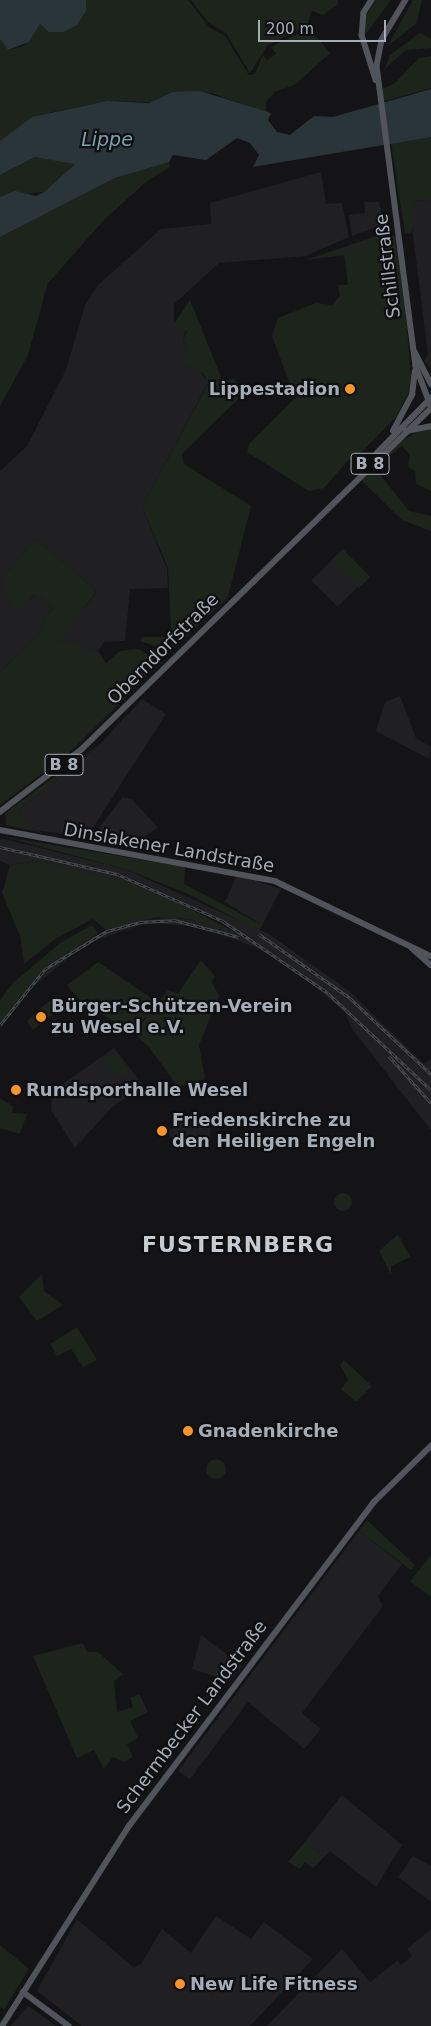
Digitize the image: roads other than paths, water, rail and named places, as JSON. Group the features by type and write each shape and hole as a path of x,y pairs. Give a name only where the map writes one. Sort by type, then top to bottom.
{"main road":[{"path":"372,0 364,13 362,35 378,90"},
{"path":"378,90 380,46 406,0"},
{"name":"Schillstraße","path":"378,90 416,366 430,403"},
{"name":"Schillstraße","path":"414,350 431,384"},
{"name":"B 8","path":"389,438 412,395 416,366"},
{"path":"423,369 431,374"},
{"name":"Oberndorfstraße","path":"0,812 82,749 404,431 430,403"},
{"name":"Oberndorfstraße","path":"337,497 389,438 430,403"},
{"path":"404,431 431,426"},
{"name":"Dinslakener Landstraße","path":"0,830 275,881 431,956"},
{"name":"Dinslakener Landstraße","path":"410,947 431,965"},
{"name":"Schermbecker Landstraße","path":"2,2026 129,1826 370,1507 431,1446"},
{"path":"24,1992 69,2026"}],"water":[{"path":"0,0 86,0 86,11 77,25 63,32 49,32 40,24 29,42 8,50 0,39"},
{"name":"Lippe","path":"431,89 431,137 253,167 259,155 250,143 237,138 206,160 173,155 169,162 115,178 0,237 0,197 15,191 36,196 44,192 75,164 35,157 0,175 0,141 32,117 107,101 149,103 173,92 200,91 271,113 268,120 277,132 290,135 314,116 333,117"}],"railway":[{"path":"0,847 117,874 223,921 328,993 431,1090"},
{"path":"0,1025 45,969 107,931 140,922 174,920 239,937"},
{"path":"259,934 350,998 431,1074"},
{"path":"389,1056 431,1103"}],"place":[{"name":"Lippestadion","path":"350,389"},
{"name":"Bürger-Schützen-Verein zu Wesel e.V.","path":"41,1017"},
{"name":"Rundsporthalle Wesel","path":"16,1090"},
{"name":"Friedenskirche zu den Heiligen Engeln","path":"162,1131"},
{"name":"Gnadenkirche","path":"188,1431"},
{"name":"New Life Fitness","path":"180,1984"}],"district":[{"name":"FUSTERNBERG","path":"238,1245"}]}
